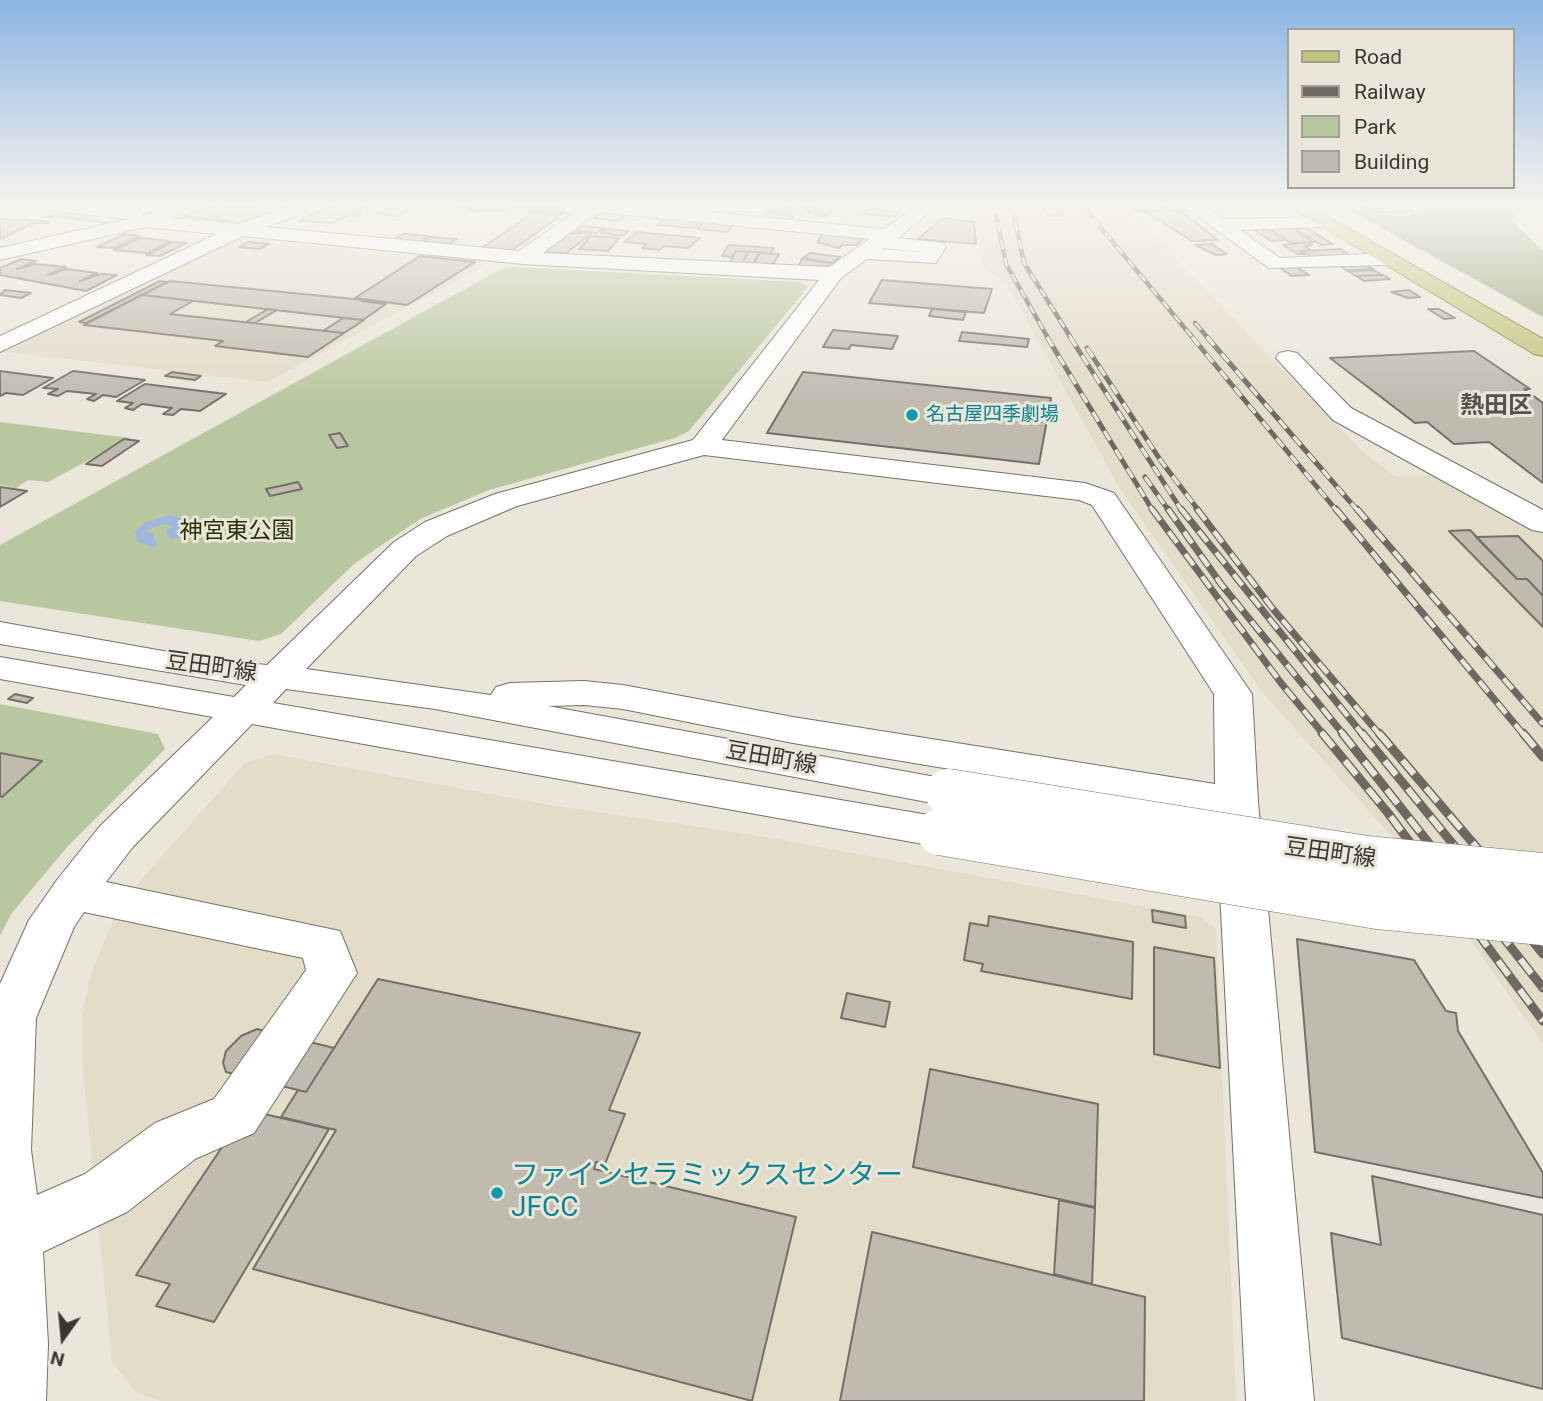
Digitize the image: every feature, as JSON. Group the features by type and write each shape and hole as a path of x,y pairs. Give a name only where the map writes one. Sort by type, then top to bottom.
{"main road":[{"path":"1406,270 1543,349"},
{"path":"1428,270 1543,332"}],"street":[{"path":"0,345 156,270"},
{"path":"764,270 834,274"},
{"path":"703,446 839,270"},
{"path":"1288,358 1342,414 1543,523"},
{"path":"12,1401 16,1344 12,1236 4,1150 10,1018 53,920 73,892 116,837 384,567 436,529 506,500 703,446 1085,492 1102,499 1233,694 1237,802 1280,1401"},
{"name":"豆田町線","path":"0,633 208,670 435,697 944,812 1378,906 1543,922"},
{"name":"豆田町線","path":"0,668 241,713 584,771 1366,859 1543,876"},
{"path":"435,697 584,693 623,697 793,730 1237,802"},
{"path":"12,1236 106,1194 175,1142 234,1116 332,974 323,944 73,892"}],"shaded area":[{"path":"173,270 476,270 267,382 5,352"},
{"path":"986,270 1187,270 1363,452 1396,477 1439,475 1543,531 1543,1044 1421,869 1263,693 1119,487 1006,283"},
{"path":"273,754 550,805 760,836 1201,917 1216,929 1236,1401 161,1401 137,1393 112,1362 82,1061 82,1017 91,973 112,924 145,875 245,763"}],"green space":[{"name":"神宮東公園","path":"499,270 578,270 799,282 808,287 689,431 675,438 489,490 420,519 354,564 281,634 259,641 0,601 0,545"},
{"path":"1459,270 1543,270 1543,317"},
{"path":"0,422 130,438 48,482 28,480 16,488 0,485"},
{"path":"0,704 158,734 165,749 68,846 11,914 0,936"}],"water":[{"path":"170,515 193,522 187,527 191,534 171,540 166,531 173,526 163,524 146,530 153,534 157,546 153,548 137,541 135,531 146,522"}],"building":[{"path":"0,270 58,270 48,275 62,270 97,273 80,281 101,274 117,275 86,291 0,275"},
{"path":"398,270 462,270 407,305 355,298"},
{"path":"1283,270 1302,270 1309,275 1292,276"},
{"path":"1375,270 1382,275 1356,276 1348,271"},
{"path":"1383,275 1390,279 1364,281 1357,276"},
{"path":"882,280 992,289 984,313 869,303"},
{"path":"160,281 167,282 86,323 79,322"},
{"path":"170,281 386,304 363,320 142,295"},
{"path":"5,290 31,293 21,298 0,295"},
{"path":"1409,290 1420,297 1408,298 1391,292"},
{"path":"142,295 193,301 170,314 344,333 308,357 215,346 223,341 84,325"},
{"path":"268,309 277,310 255,323 246,322"},
{"path":"932,309 966,312 963,320 929,316"},
{"path":"1428,309 1439,309 1455,318 1444,319"},
{"path":"343,318 364,320 344,333 323,331"},
{"path":"833,330 898,336 892,349 851,345 849,349 823,347"},
{"path":"962,332 1029,339 1027,347 959,341"},
{"path":"1474,351 1530,389 1524,389 1543,403 1543,483 1489,442 1454,444 1427,422 1415,423 1330,358"},
{"path":"0,371 53,378 23,395 6,393 0,396"},
{"path":"73,371 145,380 116,397 103,395 94,401 87,399 96,394 67,391 58,396 48,394 58,389 43,388"},
{"path":"172,372 201,376 195,380 165,376"},
{"name":"名古屋四季劇場","path":"803,372 1051,398 1039,464 767,433"},
{"path":"145,384 226,394 200,411 181,409 173,415 163,414 172,408 142,404 133,410 125,408 133,403 117,401"},
{"path":"340,433 348,446 337,448 329,435"},
{"path":"124,439 139,441 102,466 86,464"},
{"path":"298,482 302,489 270,496 266,489"},
{"path":"0,487 27,491 0,507"},
{"path":"1470,530 1517,579 1527,579 1543,596 1543,627 1449,531"},
{"path":"1518,536 1543,561 1543,596 1527,579 1517,579 1476,537"},
{"path":"15,694 33,698 27,703 8,699"},
{"path":"0,753 42,761 2,797 0,796"},
{"path":"1152,910 1185,916 1186,928 1153,922"},
{"path":"989,916 1133,942 1132,999 981,971 983,964 964,960 970,923 988,926"},
{"path":"1297,939 1414,960 1446,1011 1456,1013 1458,1031 1543,1173 1543,1198 1315,1152"},
{"path":"1154,947 1214,958 1220,1068 1154,1054"},
{"name":"ファインセラミックスセンター JFCC","path":"378,979 640,1033 609,1110 625,1114 605,1164 596,1162 594,1169 796,1217 752,1401 253,1269 336,1130 281,1117 298,1090 306,1092"},
{"path":"847,993 890,1002 885,1027 841,1018"},
{"path":"257,1029 334,1048 306,1092 226,1072 223,1063 226,1051 241,1036"},
{"path":"930,1069 1098,1104 1095,1207 913,1167"},
{"path":"247,1110 329,1129 214,1322 156,1306 170,1284 136,1275"},
{"path":"1372,1176 1543,1215 1543,1389 1342,1338 1331,1233 1381,1245"},
{"path":"1059,1200 1095,1208 1092,1284 1054,1274"},
{"path":"872,1232 1145,1297 1144,1401 840,1401"}],"railway":[{"path":"1010,270 1048,338"},
{"path":"1029,270 1071,338"},
{"path":"1137,270 1193,338"},
{"path":"1195,323 1208,338"},
{"path":"1047,337 1153,511"},
{"path":"1070,337 1182,511"},
{"path":"1192,337 1337,511"},
{"path":"1207,337 1358,511"},
{"path":"1087,348 1161,461 1199,511"},
{"path":"1145,477 1169,511"},
{"path":"1152,509 1281,683 1324,735"},
{"path":"1168,509 1221,584 1344,735"},
{"path":"1181,509 1363,735"},
{"path":"1197,509 1273,609 1380,735"},
{"path":"1336,509 1524,735"},
{"path":"1357,509 1543,724"},
{"path":"1322,733 1388,813 1543,1021"},
{"path":"1342,733 1543,988"},
{"path":"1362,733 1543,954"},
{"path":"1379,733 1543,925"},
{"path":"1523,733 1543,757"}],"place":[{"name":"名古屋四季劇場","path":"912,415"},
{"name":"ファインセラミックスセンター JFCC","path":"497,1193"}],"district":[{"name":"熱田区","path":"1496,407"}]}
